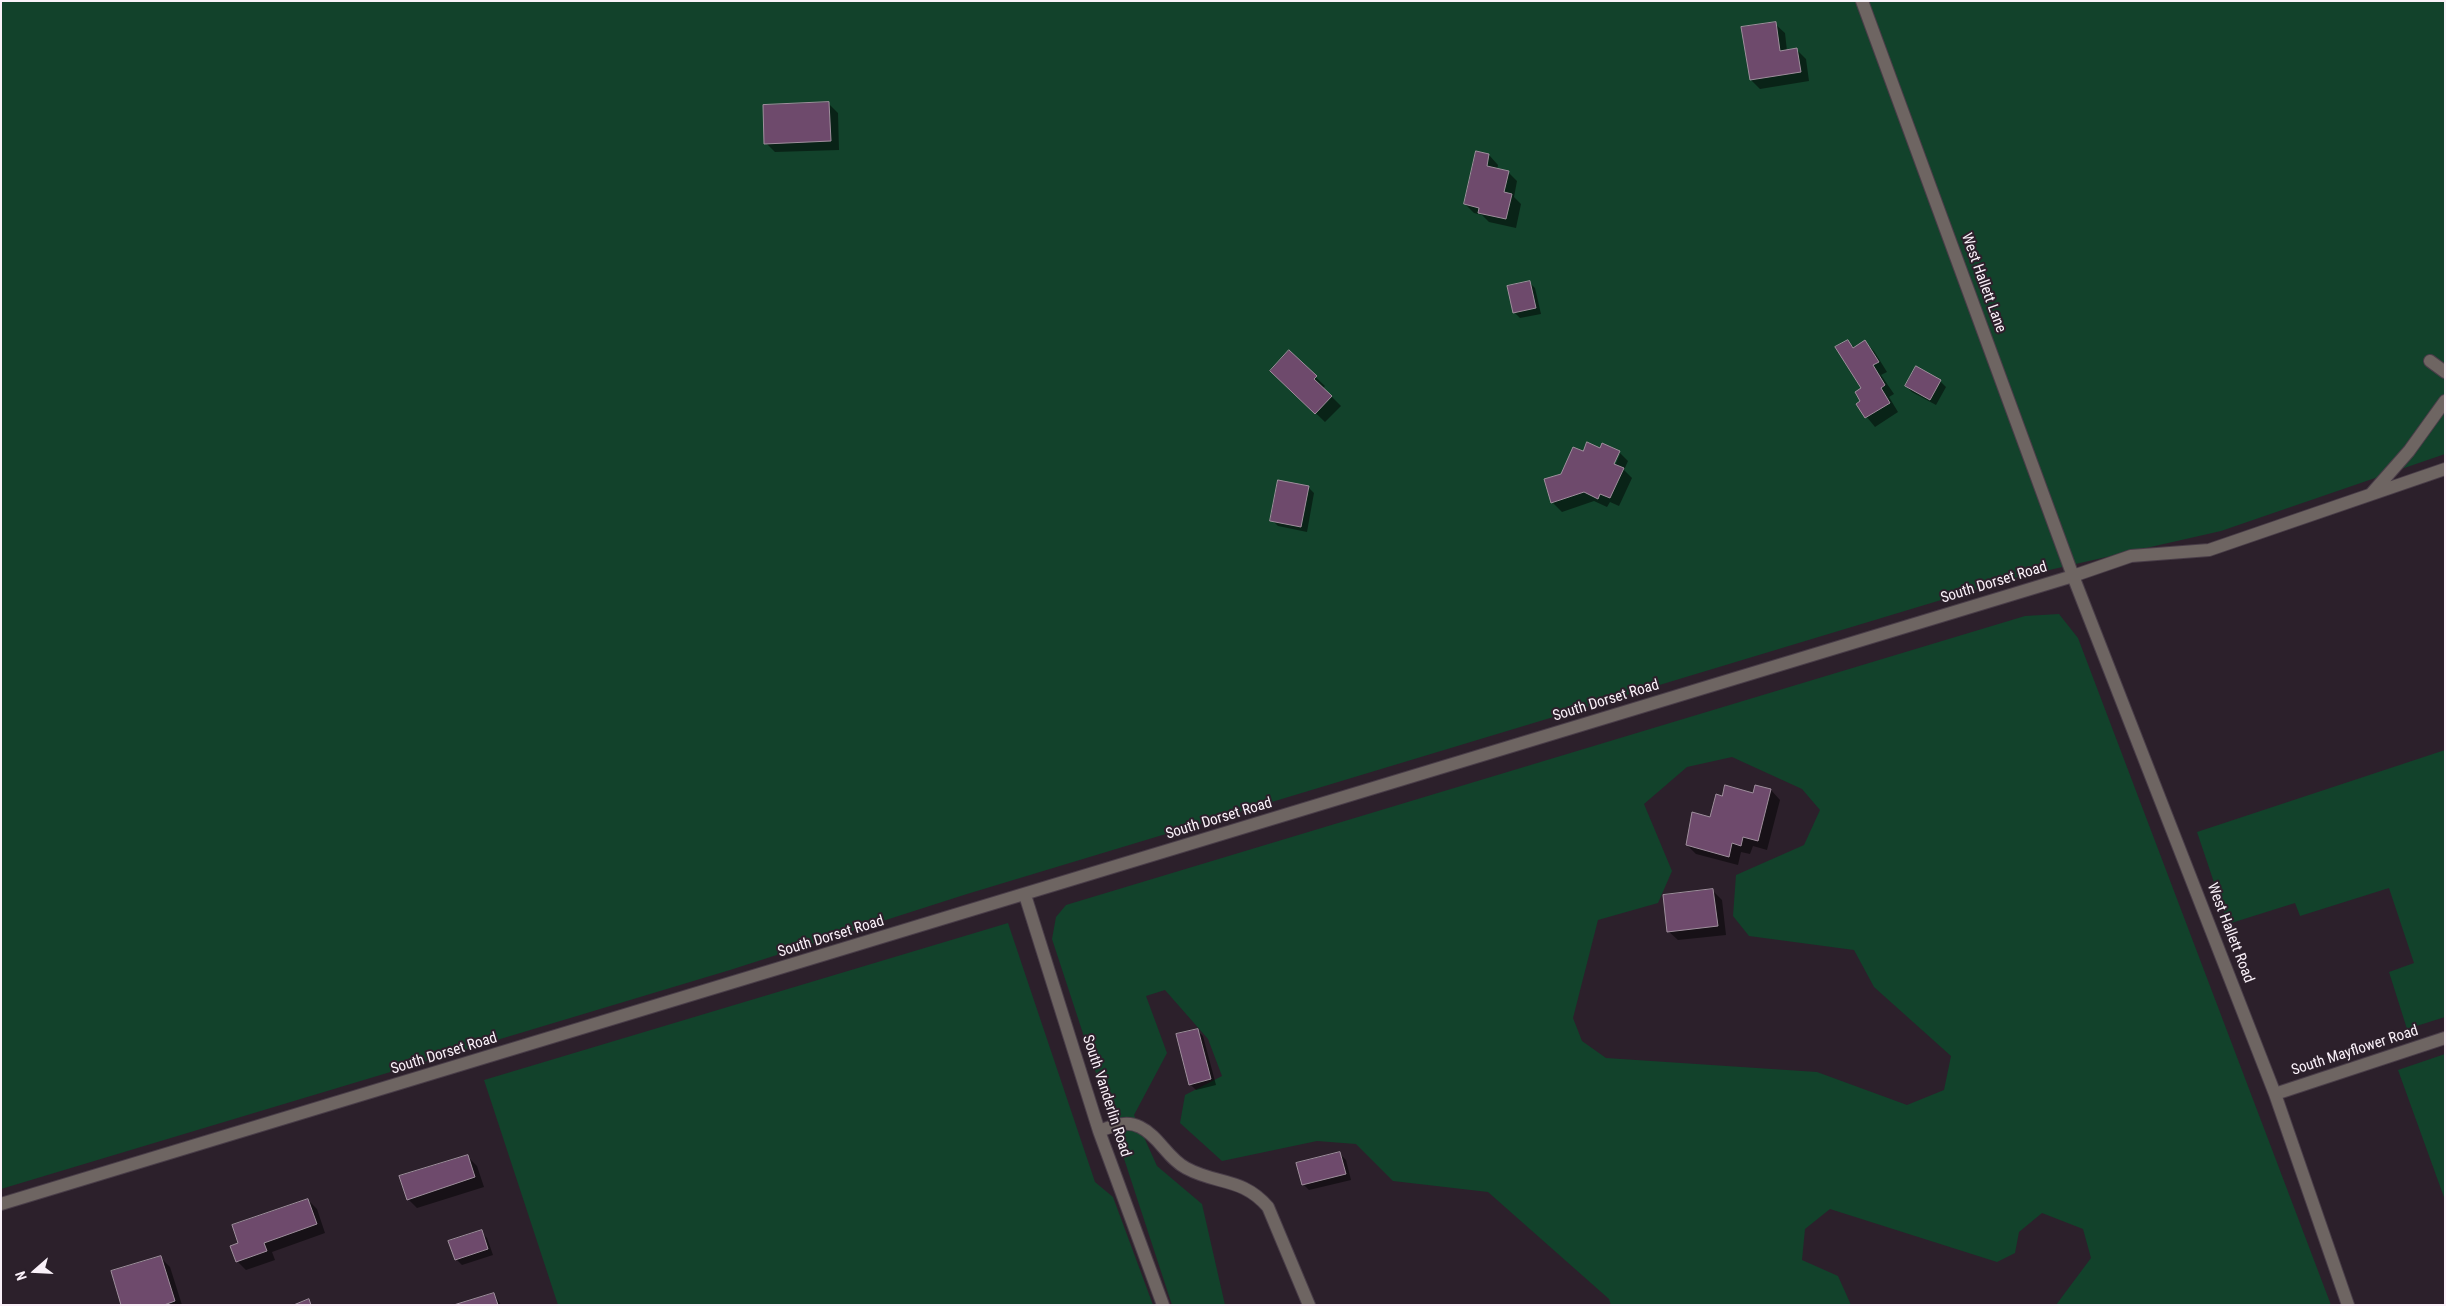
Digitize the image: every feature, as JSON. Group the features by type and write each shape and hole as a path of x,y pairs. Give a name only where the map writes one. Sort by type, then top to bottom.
{"street":[{"name":"West Hallett Lane","path":"1862,1 2073,576"},
{"path":"2430,362 2445,372"},
{"path":"2371,494 2408,451 2445,401"},
{"name":"South Dorset Road","path":"1,1204 1025,895 2073,576 2131,556 2209,550 2445,469"},
{"name":"West Hallett Road","path":"2073,576 2275,1094 2348,1305"},
{"name":"South Vanderlin Road","path":"1025,895 1099,1130 1163,1305"},
{"name":"South Mayflower Road","path":"2275,1094 2445,1038"},
{"path":"1099,1130 1122,1122 1139,1126 1151,1134 1168,1155 1185,1168 1205,1176 1243,1186 1257,1194 1268,1207 1309,1305"}],"green space":[{"path":"1,1 2445,1 2445,454 2221,531 2014,578 967,894 730,970 1,1189"},
{"path":"2059,614 2078,638 2331,1305 2056,1305 2091,1258 2083,1229 2042,1213 2019,1232 2015,1253 1997,1262 1830,1209 1805,1229 1802,1260 1838,1276 1851,1305 1611,1305 1609,1299 1488,1192 1393,1181 1356,1144 1317,1141 1222,1161 1180,1123 1185,1095 1222,1076 1208,1039 1165,990 1146,996 1167,1053 1134,1115 1157,1166 1202,1204 1225,1305 1172,1305 1052,939 1056,917 1066,905 2025,616","holes":["1732,757 1802,789 1820,810 1804,845 1736,875 1733,916 1749,936 1854,950 1874,987 1951,1056 1944,1090 1907,1105 1817,1072 1606,1058 1582,1041 1573,1018 1598,920 1658,903 1672,871 1644,804 1687,767"]},
{"path":"2445,750 2445,1017 2407,1029 2389,972 2414,963 2389,888 2300,916 2295,903 2228,924 2197,832"},
{"path":"1008,923 1095,1182 1113,1197 1153,1305 558,1305 484,1080"},
{"path":"2445,1054 2445,1200 2398,1070"}],"building":[{"path":"1776,22 1780,51 1797,48 1801,72 1750,80 1741,27"},
{"path":"829,102 831,141 764,144 763,105"},
{"path":"1476,151 1489,154 1487,166 1509,171 1504,192 1512,194 1506,219 1478,213 1479,208 1464,204"},
{"path":"1530,281 1536,308 1513,313 1507,286"},
{"path":"1848,340 1853,348 1865,340 1879,362 1873,365 1885,385 1881,388 1890,403 1865,418 1856,404 1860,401 1855,392 1861,388 1835,347"},
{"path":"1289,350 1317,376 1314,379 1332,396 1315,414 1270,371"},
{"path":"1916,366 1941,380 1930,400 1905,386"},
{"path":"1587,442 1600,448 1602,443 1620,451 1614,464 1624,468 1610,498 1600,494 1598,499 1584,492 1551,503 1544,479 1561,474 1573,447 1583,451"},
{"path":"1278,480 1309,486 1301,527 1270,521"},
{"path":"1725,785 1753,793 1755,785 1771,789 1758,841 1743,837 1741,846 1732,843 1729,857 1686,845 1692,812 1710,817 1716,794 1722,796"},
{"path":"1713,889 1718,926 1667,932 1663,895"},
{"path":"1198,1029 1211,1079 1189,1085 1176,1034"},
{"path":"1340,1152 1346,1174 1302,1185 1296,1163"},
{"path":"468,1155 475,1177 407,1200 399,1176"},
{"path":"308,1199 317,1224 264,1243 267,1251 236,1262 230,1246 238,1243 232,1225"},
{"path":"482,1230 488,1249 455,1260 448,1241"},
{"path":"161,1256 175,1301 164,1305 121,1305 111,1271"},
{"path":"494,1293 498,1305 454,1305"},
{"path":"309,1299 311,1305 294,1305"}]}
